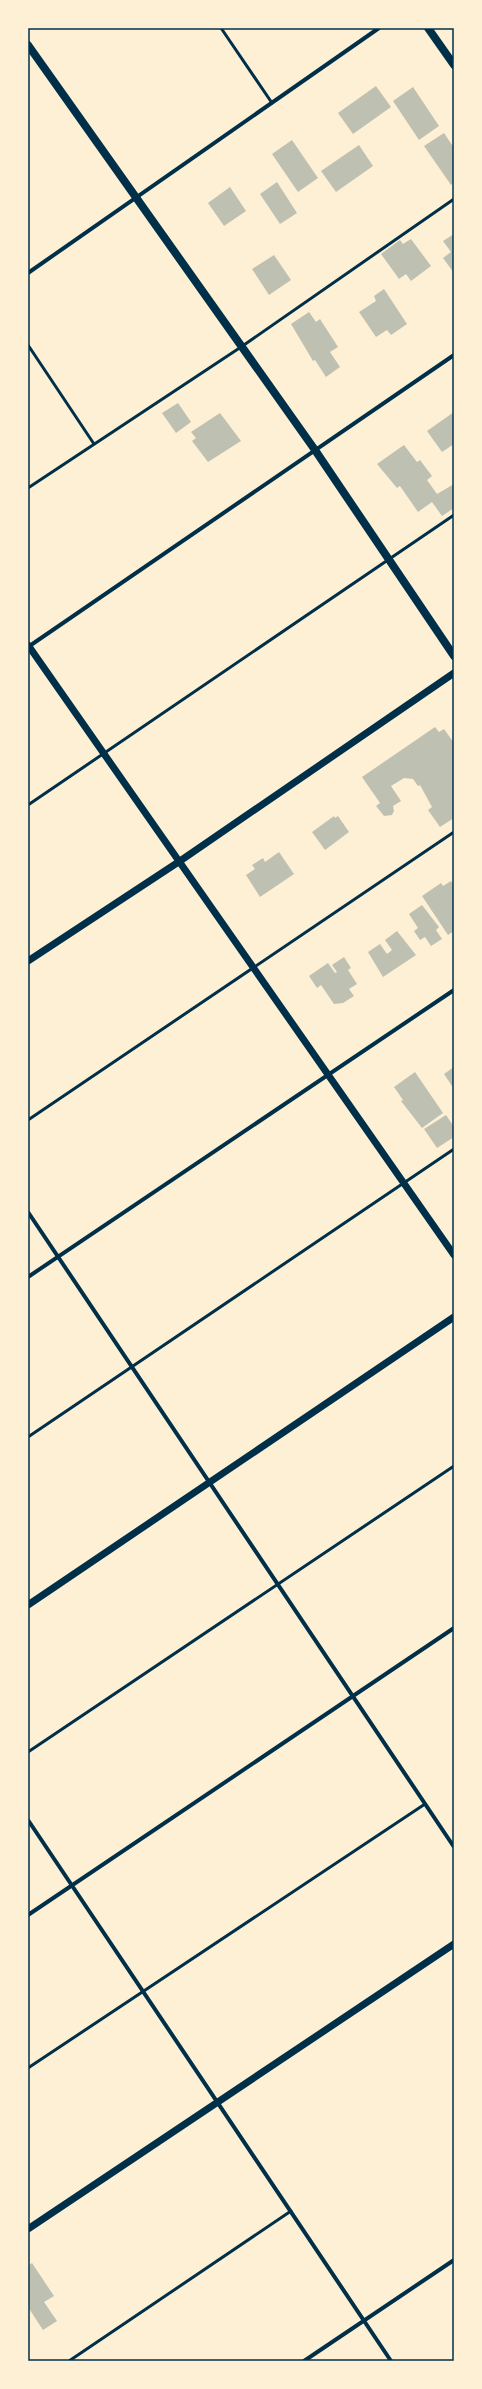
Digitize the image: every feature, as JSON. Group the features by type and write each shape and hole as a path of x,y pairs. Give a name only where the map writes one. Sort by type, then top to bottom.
{"main road":[{"path":"428,28 454,65"},
{"path":"28,45 315,450 454,656"}],"street":[{"path":"28,273 379,28"},
{"path":"454,355 28,646 105,753 454,1255"},
{"path":"28,962 180,861 454,673"},
{"path":"28,1277 454,990"},
{"path":"28,1212 351,1696 454,1847"},
{"path":"28,1605 454,1317"},
{"path":"28,1916 351,1696 454,1628"},
{"path":"28,1820 220,2102 391,2361"},
{"path":"28,2229 220,2102 454,1944"},
{"path":"304,2361 454,2260"}],"lane":[{"path":"221,28 272,103"},
{"path":"28,488 241,347 454,199"},
{"path":"28,345 94,444"},
{"path":"28,805 454,515"},
{"path":"28,1120 454,832"},
{"path":"28,1436 454,1149"},
{"path":"28,1752 278,1586 454,1466"},
{"path":"28,2068 425,1804"},
{"path":"69,2361 291,2211"}],"building":[{"path":"376,86 391,107 353,134 338,113"},
{"path":"413,87 439,126 419,140 393,101"},
{"path":"444,133 454,148 454,182 451,185 424,146"},
{"path":"292,140 318,178 298,192 272,154"},
{"path":"359,145 373,166 336,192 321,171"},
{"path":"277,182 297,213 280,224 260,194"},
{"path":"230,187 246,211 224,226 208,203"},
{"path":"454,234 454,273 443,258 451,252 443,241"},
{"path":"411,239 431,266 411,281 406,274 399,279 381,254 400,240 403,244"},
{"path":"274,255 291,280 269,295 252,269"},
{"path":"384,289 407,324 391,335 387,330 376,337 359,312 376,301 374,296"},
{"path":"309,312 316,322 320,319 338,347 330,352 340,367 326,377 315,360 313,361 291,324"},
{"path":"178,403 191,422 176,433 162,413"},
{"path":"454,412 454,444 442,452 427,431"},
{"path":"220,413 241,441 208,462 192,441 196,438 191,432"},
{"path":"404,445 417,462 420,460 432,476 427,480 437,494 454,484 454,508 442,516 432,502 418,512 400,486 397,488 377,464"},
{"path":"435,727 439,732 444,729 454,743 454,818 440,827 428,810 432,807 420,785 418,786 413,779 404,778 391,786 401,801 393,806 394,811 392,815 384,816 376,806 380,803 362,777"},
{"path":"334,816 335,818 338,816 349,832 325,850 312,832"},
{"path":"279,852 294,874 260,897 246,875 255,869 252,865 263,858 265,862"},
{"path":"451,881 454,886 454,931 448,935 422,896 441,883 443,886"},
{"path":"422,905 439,927 436,930 442,939 431,946 425,937 420,940 414,931 418,928 409,914"},
{"path":"397,931 416,955 383,977 368,952 380,944 387,954 392,950 385,940"},
{"path":"344,957 351,968 348,970 357,984 349,989 354,996 343,1003 334,1004 321,985 317,988 309,976 328,963 335,973 337,972 332,965"},
{"path":"454,1067 454,1089 444,1074"},
{"path":"415,1072 443,1113 422,1128 401,1101 403,1100 394,1087"},
{"path":"446,1115 454,1127 454,1137 437,1148 424,1129"},
{"path":"32,2263 54,2296 44,2302 57,2321 43,2330 28,2307 28,2266"}]}
